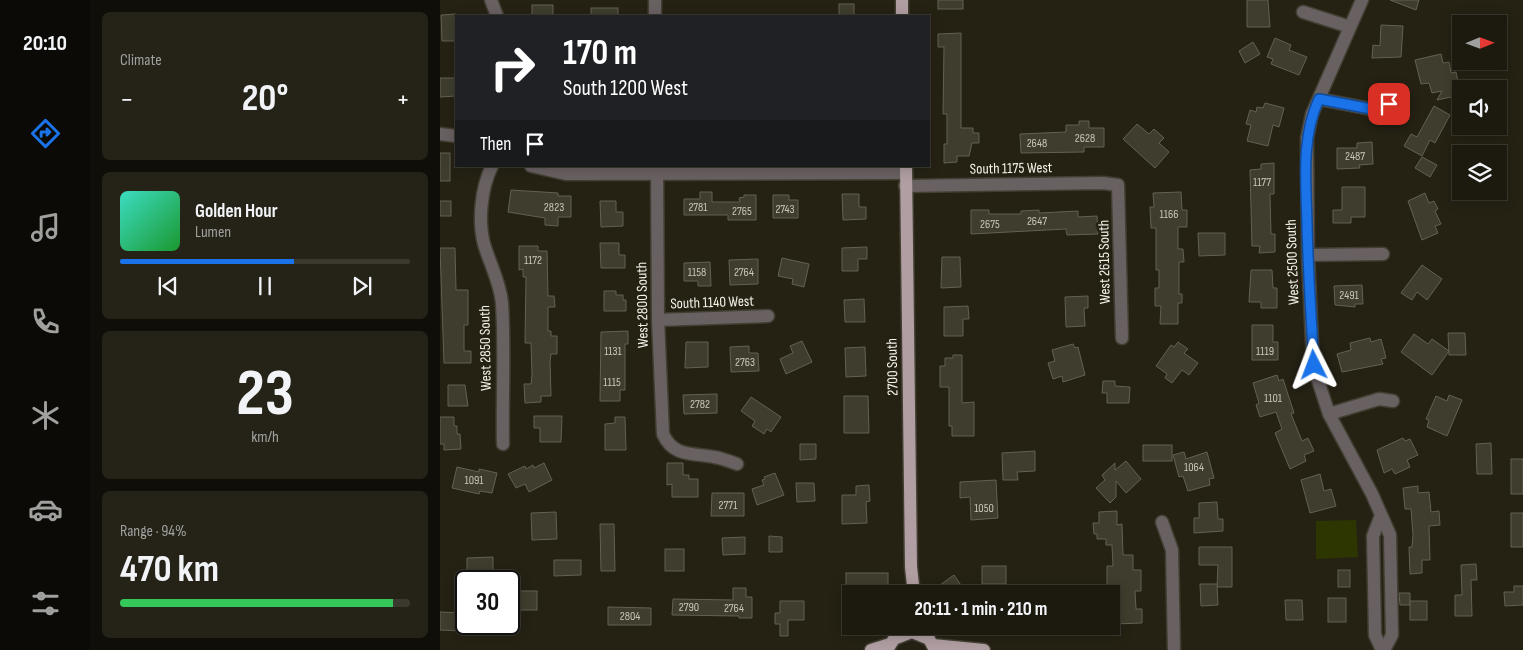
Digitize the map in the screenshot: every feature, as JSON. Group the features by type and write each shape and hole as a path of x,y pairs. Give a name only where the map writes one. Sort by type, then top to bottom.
{"main road":[{"path":"902,0 902,15"},
{"name":"2700 South","path":"906,170 911,567"},
{"path":"908,585 911,567"},
{"path":"911,567 913,585"},
{"path":"925,635 934,647 984,650"},
{"path":"871,650 895,639"}],"street":[{"path":"491,0 497,15"},
{"path":"655,0 655,15"},
{"name":"West 2500 South","path":"1362,0 1312,114 1307,138 1308,255 1314,365 1329,414 1372,494 1380,518 1390,535 1392,634 1383,650"},
{"path":"1303,12 1350,27"},
{"path":"1319,99 1371,109 1389,104"},
{"path":"440,134 455,136"},
{"name":"West 2850 South","path":"492,167 487,177 481,213 484,243 502,301 503,444"},
{"path":"535,167 566,174 657,170 906,170"},
{"name":"West 2800 South","path":"657,170 658,320 663,434 667,442 685,454 714,457 736,464"},
{"name":"South 1175 West","path":"905,186 1103,183 1118,185"},
{"name":"West 2615 South","path":"1118,185 1122,338"},
{"path":"1308,255 1383,254"},
{"name":"South 1140 West","path":"658,320 768,316"},
{"path":"1329,414 1379,399 1394,400"},
{"path":"1162,522 1172,550 1174,650"}],"green space":[{"path":"1356,520 1358,557 1316,559 1316,521"}],"building":[{"path":"938,0 963,0 963,9 938,9"},
{"path":"1247,0 1268,0 1270,27 1247,27"},
{"path":"1390,0 1419,0 1416,10"},
{"path":"839,4 854,4 854,15 839,15"},
{"path":"532,5 553,5 553,15 532,15"},
{"path":"591,8 618,8 618,15 591,15"},
{"path":"456,14 455,41 442,41 441,15"},
{"path":"1381,25 1403,26 1401,57 1372,58 1373,45 1380,46"},
{"path":"961,33 961,128 973,128 973,133 979,133 979,143 972,143 969,156 957,156 957,162 944,163 944,144 947,144 947,114 943,114 944,47 938,47 938,34"},
{"path":"1275,38 1291,45 1289,50 1307,57 1299,75 1271,64 1273,59 1267,57"},
{"path":"1253,42 1260,54 1245,63 1239,51"},
{"path":"1441,54 1443,63 1449,62 1451,73 1456,72 1458,80 1452,80 1452,97 1437,100 1442,91 1432,93 1429,83 1421,84 1415,60"},
{"path":"440,78 455,78 455,96 440,97"},
{"path":"1265,103 1284,108 1279,127 1273,125 1268,146 1247,141 1251,125 1246,124 1250,110 1256,112 1257,107 1263,108"},
{"path":"1434,106 1450,115 1435,143 1430,140 1422,156 1404,146 1411,134 1417,137"},
{"path":"1079,121 1089,121 1089,128 1104,128 1104,147 1084,147 1084,152 1021,153 1020,134 1066,132 1066,125 1079,125"},
{"path":"1137,124 1149,134 1154,129 1164,138 1159,143 1169,152 1155,168 1123,139"},
{"path":"1372,142 1373,164 1359,165 1360,168 1337,169 1337,148 1357,148 1357,143"},
{"path":"440,153 450,153 450,181 440,181"},
{"path":"1422,157 1437,165 1430,177 1415,168"},
{"path":"1274,163 1274,194 1270,194 1271,234 1275,234 1275,252 1259,253 1260,246 1252,246 1250,170 1261,169 1261,164"},
{"path":"1342,187 1365,187 1365,217 1351,217 1351,223 1333,223 1333,210 1342,210"},
{"path":"511,190 558,193 558,196 571,196 571,217 558,217 558,226 545,225 545,218 508,212"},
{"path":"700,192 712,192 712,202 740,202 739,198 744,197 744,195 756,195 756,220 728,220 728,215 684,215 684,199 700,199"},
{"path":"1181,192 1182,210 1187,210 1187,227 1178,227 1178,249 1183,249 1184,262 1179,262 1179,294 1182,294 1182,303 1178,303 1178,324 1160,324 1161,306 1155,306 1155,288 1159,288 1159,270 1156,270 1156,228 1151,228 1150,207 1154,207 1153,193"},
{"path":"1425,193 1429,203 1434,201 1438,209 1435,211 1441,224 1435,226 1438,233 1422,240 1408,201"},
{"path":"842,194 859,194 859,207 866,207 866,219 843,220"},
{"path":"773,195 789,195 789,200 798,200 798,218 773,218"},
{"path":"440,201 451,201 451,216 440,216"},
{"path":"600,201 616,201 616,212 623,212 623,226 601,227"},
{"path":"971,210 989,210 989,214 1021,214 1021,211 1039,210 1039,213 1078,211 1078,217 1097,216 1098,234 1067,235 1066,229 971,234"},
{"path":"1198,233 1225,233 1225,255 1199,256"},
{"path":"600,243 619,243 619,255 625,255 625,268 601,268"},
{"path":"519,246 538,246 538,251 547,251 548,296 554,296 555,307 548,307 548,331 551,331 551,336 557,336 557,354 551,354 550,361 551,396 541,396 541,402 525,403 524,384 531,384 532,375 531,343 525,343 526,277 523,277 523,269 519,270"},
{"path":"867,247 867,259 858,259 858,271 842,271 842,248"},
{"path":"440,248 455,248 456,290 468,290 468,325 464,325 464,351 471,351 471,363 444,363"},
{"path":"942,257 960,257 961,287 941,288"},
{"path":"782,258 809,264 804,287 792,284 793,279 778,276"},
{"path":"758,259 758,284 730,285 729,260"},
{"path":"710,262 711,286 698,286 698,281 684,281 684,263"},
{"path":"1422,265 1442,279 1427,300 1417,292 1412,300 1401,293"},
{"path":"1251,270 1272,270 1273,288 1277,288 1277,308 1261,308 1261,302 1249,302"},
{"path":"1362,285 1363,304 1355,304 1355,307 1335,305 1334,286"},
{"path":"604,291 616,291 616,295 623,295 623,300 626,300 626,311 604,311"},
{"path":"1088,296 1088,308 1084,308 1085,326 1066,327 1065,297"},
{"path":"864,299 865,322 845,322 844,300"},
{"path":"968,306 969,319 963,319 963,336 944,336 944,307"},
{"path":"1252,325 1273,325 1273,342 1278,342 1278,360 1252,360"},
{"path":"628,331 628,344 625,344 625,390 620,390 620,401 600,401 601,332"},
{"path":"1448,333 1465,333 1466,355 1449,355"},
{"path":"1414,334 1428,344 1432,339 1449,351 1432,375 1401,352"},
{"path":"1370,338 1371,342 1381,339 1386,358 1381,359 1383,364 1342,372 1337,354 1351,350 1350,343"},
{"path":"802,341 812,362 786,374 780,359 793,353 790,346"},
{"path":"686,342 708,342 708,367 685,368"},
{"path":"1178,342 1188,349 1184,353 1198,363 1189,375 1182,370 1172,383 1165,378 1167,374 1156,366 1171,345 1174,347"},
{"path":"1073,344 1075,348 1078,347 1085,375 1063,382 1062,376 1053,379 1048,363 1055,361 1052,350"},
{"path":"749,346 749,353 758,353 759,371 731,372 730,347"},
{"path":"865,347 866,376 846,377 845,348"},
{"path":"953,355 962,355 962,403 974,402 974,436 952,436 952,426 949,426 949,387 940,387 940,366 945,366 945,358 953,358"},
{"path":"1277,375 1279,381 1283,379 1294,413 1291,414 1302,441 1308,438 1314,451 1304,455 1306,461 1290,469 1275,433 1282,429 1276,412 1260,417 1256,405 1259,403 1253,383"},
{"path":"1103,381 1115,381 1115,386 1130,387 1129,403 1107,403 1107,393 1102,393"},
{"path":"448,385 465,385 468,406 448,406"},
{"path":"717,394 717,413 684,414 683,395"},
{"path":"1449,395 1462,400 1447,436 1427,427 1429,420 1426,419 1436,396 1447,401"},
{"path":"844,396 868,396 869,433 844,433"},
{"path":"751,397 781,417 771,432 767,429 764,434 752,426 755,421 741,411"},
{"path":"534,416 562,416 561,442 540,442 540,428 534,428"},
{"path":"440,417 454,417 454,426 457,426 457,434 460,434 461,449 444,450 444,444 440,444"},
{"path":"615,417 625,417 626,450 605,450 605,424 615,423"},
{"path":"1403,438 1405,441 1410,439 1418,455 1407,460 1410,467 1395,474 1392,469 1384,473 1377,450"},
{"path":"1491,443 1492,474 1477,474 1476,444"},
{"path":"800,444 816,444 816,459 800,460"},
{"path":"1143,445 1172,445 1172,461 1143,461"},
{"path":"1035,451 1035,471 1017,472 1018,480 1003,480 1002,453"},
{"path":"1184,452 1186,459 1207,452 1214,478 1209,479 1210,485 1188,491 1183,476 1179,477 1173,455"},
{"path":"1511,459 1523,459 1523,494 1511,494"},
{"path":"1126,461 1141,479 1126,493 1116,481 1116,497 1110,503 1096,488 1105,480 1102,475 1115,463 1115,470"},
{"path":"544,463 552,480 529,492 525,484 516,488 508,474 525,466 526,469 533,465 534,468"},
{"path":"667,463 683,463 683,475 689,475 689,479 698,479 698,497 672,497 672,484 667,485"},
{"path":"457,467 479,472 479,469 497,473 492,493 480,491 479,494 452,488"},
{"path":"775,473 784,495 757,505 752,489 764,485 762,480 765,479 764,477"},
{"path":"1320,474 1324,491 1331,489 1336,506 1310,513 1301,480"},
{"path":"996,480 998,518 971,520 970,497 960,498 960,482"},
{"path":"796,483 814,483 815,501 797,502"},
{"path":"869,485 870,501 866,502 867,523 842,524 842,495 856,495 856,486"},
{"path":"1418,486 1418,493 1429,492 1431,512 1439,511 1440,525 1429,526 1430,560 1422,560 1422,573 1410,574 1409,547 1412,547 1413,535 1411,509 1405,509 1403,488"},
{"path":"712,493 744,493 744,516 711,516"},
{"path":"1217,502 1218,519 1223,519 1223,531 1194,533 1194,518 1199,518 1199,503"},
{"path":"1117,511 1117,525 1122,524 1123,555 1133,555 1133,570 1141,570 1141,591 1135,591 1136,609 1142,609 1142,623 1120,624 1120,585 1107,585 1107,566 1113,566 1112,545 1106,545 1106,539 1097,539 1097,534 1094,534 1093,523 1099,523 1099,512"},
{"path":"556,512 557,539 532,540 531,513"},
{"path":"1511,513 1523,513 1523,547 1511,547"},
{"path":"600,524 614,524 615,571 601,571"},
{"path":"769,536 782,537 782,552 769,552"},
{"path":"745,537 745,554 723,555 722,538"},
{"path":"1199,547 1232,547 1232,587 1217,587 1218,565 1199,565"},
{"path":"665,549 684,549 684,571 665,571"},
{"path":"493,557 493,570 467,570 467,558"},
{"path":"554,560 581,560 581,575 554,576"},
{"path":"1476,564 1477,580 1471,580 1472,616 1455,616 1455,595 1462,595 1461,565"},
{"path":"982,566 1006,566 1006,584 982,584"},
{"path":"1338,570 1350,570 1350,587 1338,587"},
{"path":"846,573 888,573 888,585 846,585"},
{"path":"954,575 961,585 940,585"},
{"path":"1200,584 1217,584 1218,605 1201,606"},
{"path":"1514,586 1523,586 1523,605 1505,606 1504,592 1514,592"},
{"path":"733,588 746,588 746,597 752,597 752,618 739,618 739,616 672,615 673,599 733,600"},
{"path":"520,591 537,591 537,610 520,610"},
{"path":"1399,593 1410,593 1410,605 1400,605"},
{"path":"1328,598 1346,598 1346,622 1328,622"},
{"path":"1285,600 1302,600 1303,620 1286,620"},
{"path":"780,601 804,601 804,620 788,620 788,636 780,636 780,624 775,624 775,613 780,613"},
{"path":"1410,601 1427,601 1427,620 1410,620"},
{"path":"608,607 651,608 651,625 608,625"},
{"path":"440,612 455,613 455,631 440,630"}],"route":[{"path":"1314,365 1306,199 1307,138 1312,114 1319,99 1371,109 1389,104"}]}
